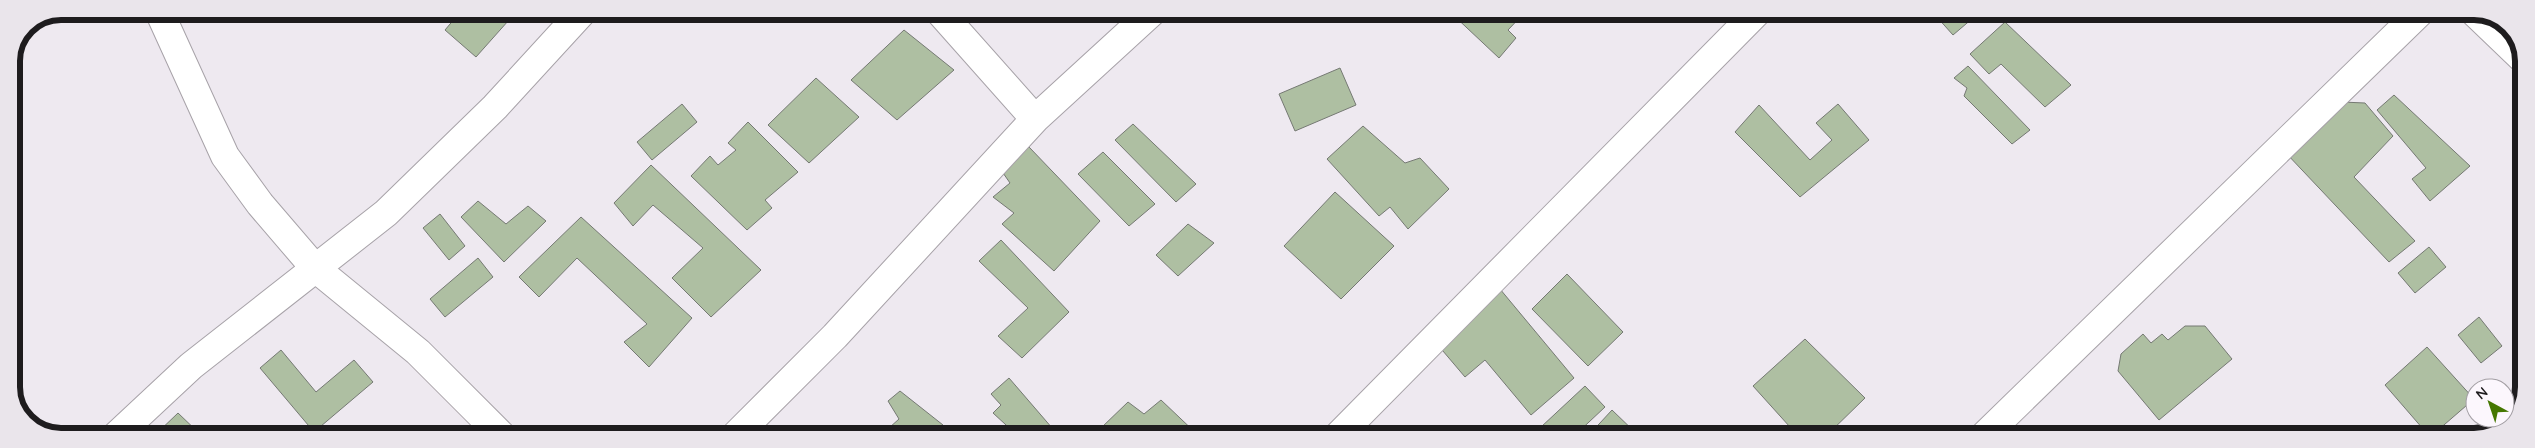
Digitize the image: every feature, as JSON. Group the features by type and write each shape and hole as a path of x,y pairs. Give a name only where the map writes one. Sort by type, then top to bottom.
{"street":[{"path":"163,20 225,156 260,204 314,267 418,352 494,428"},
{"path":"125,428 191,366 314,267 386,213 496,107 575,20"},
{"path":"948,20 1035,119"},
{"path":"743,428 835,336 1035,119 1143,20"},
{"path":"1345,428 1749,20"},
{"path":"1992,428 2412,20"},
{"path":"2493,25 2513,47"}],"building":[{"path":"453,20 509,20 476,57 445,30"},
{"path":"1459,20 1517,20 1508,30 1516,38 1499,58"},
{"path":"1940,20 1971,20 1953,35"},
{"path":"2005,22 2071,85 2045,107 2001,64 1989,74 1970,54"},
{"path":"904,30 954,70 897,120 851,80"},
{"path":"1968,66 2030,130 2012,144 1964,96 1967,88 1954,78"},
{"path":"1340,68 1356,105 1295,131 1279,94"},
{"path":"816,78 859,117 809,163 768,125"},
{"path":"2394,95 2470,166 2430,201 2412,179 2426,168 2377,110"},
{"path":"2342,102 2365,103 2393,136 2354,177 2415,241 2389,262 2285,152"},
{"path":"682,104 697,122 652,160 637,142"},
{"path":"1838,104 1869,140 1800,197 1735,132 1759,105 1810,160 1832,140 1816,123"},
{"path":"748,122 798,172 765,200 772,208 747,230 691,176 710,156 718,165 736,150 728,143"},
{"path":"1133,124 1196,184 1176,202 1115,140"},
{"path":"1363,126 1405,163 1420,158 1449,189 1408,229 1390,207 1379,216 1327,159"},
{"path":"1029,147 1100,221 1054,271 1002,224 1014,213 993,197 1010,183 1001,170"},
{"path":"1103,152 1155,204 1129,226 1078,174"},
{"path":"651,165 761,270 711,317 672,278 703,248 653,205 633,226 614,203"},
{"path":"1335,192 1394,246 1341,299 1284,246"},
{"path":"478,201 506,224 528,206 546,221 504,262 461,217"},
{"path":"440,214 465,246 449,260 423,228"},
{"path":"581,217 692,318 649,367 624,342 647,324 577,258 539,297 519,277"},
{"path":"1188,224 1214,243 1178,276 1156,255"},
{"path":"1001,240 1069,312 1022,358 998,336 1028,308 979,261"},
{"path":"2429,247 2446,267 2415,293 2398,273"},
{"path":"478,258 493,277 445,317 430,299"},
{"path":"1567,274 1623,332 1588,366 1532,309"},
{"path":"1490,277 1574,378 1531,415 1485,360 1465,377 1426,331"},
{"path":"2479,317 2502,346 2481,363 2458,335"},
{"path":"2185,326 2205,326 2232,359 2159,420 2118,371 2121,354 2143,334 2151,343 2162,334 2168,340"},
{"path":"1805,339 1865,398 1834,428 1791,428 1753,386"},
{"path":"2427,347 2465,389 2465,407 2440,428 2422,428 2385,385"},
{"path":"281,350 316,392 354,360 373,382 319,428 311,428 260,368"},
{"path":"1009,378 1052,428 1009,428 993,413 1001,405 991,394"},
{"path":"1585,386 1605,407 1583,428 1541,427"},
{"path":"900,391 943,425 941,428 889,428 899,419 888,401"},
{"path":"1161,400 1191,428 1101,428 1128,402 1144,414"},
{"path":"1612,410 1631,428 1595,428"},
{"path":"178,413 194,428 162,428"}]}
